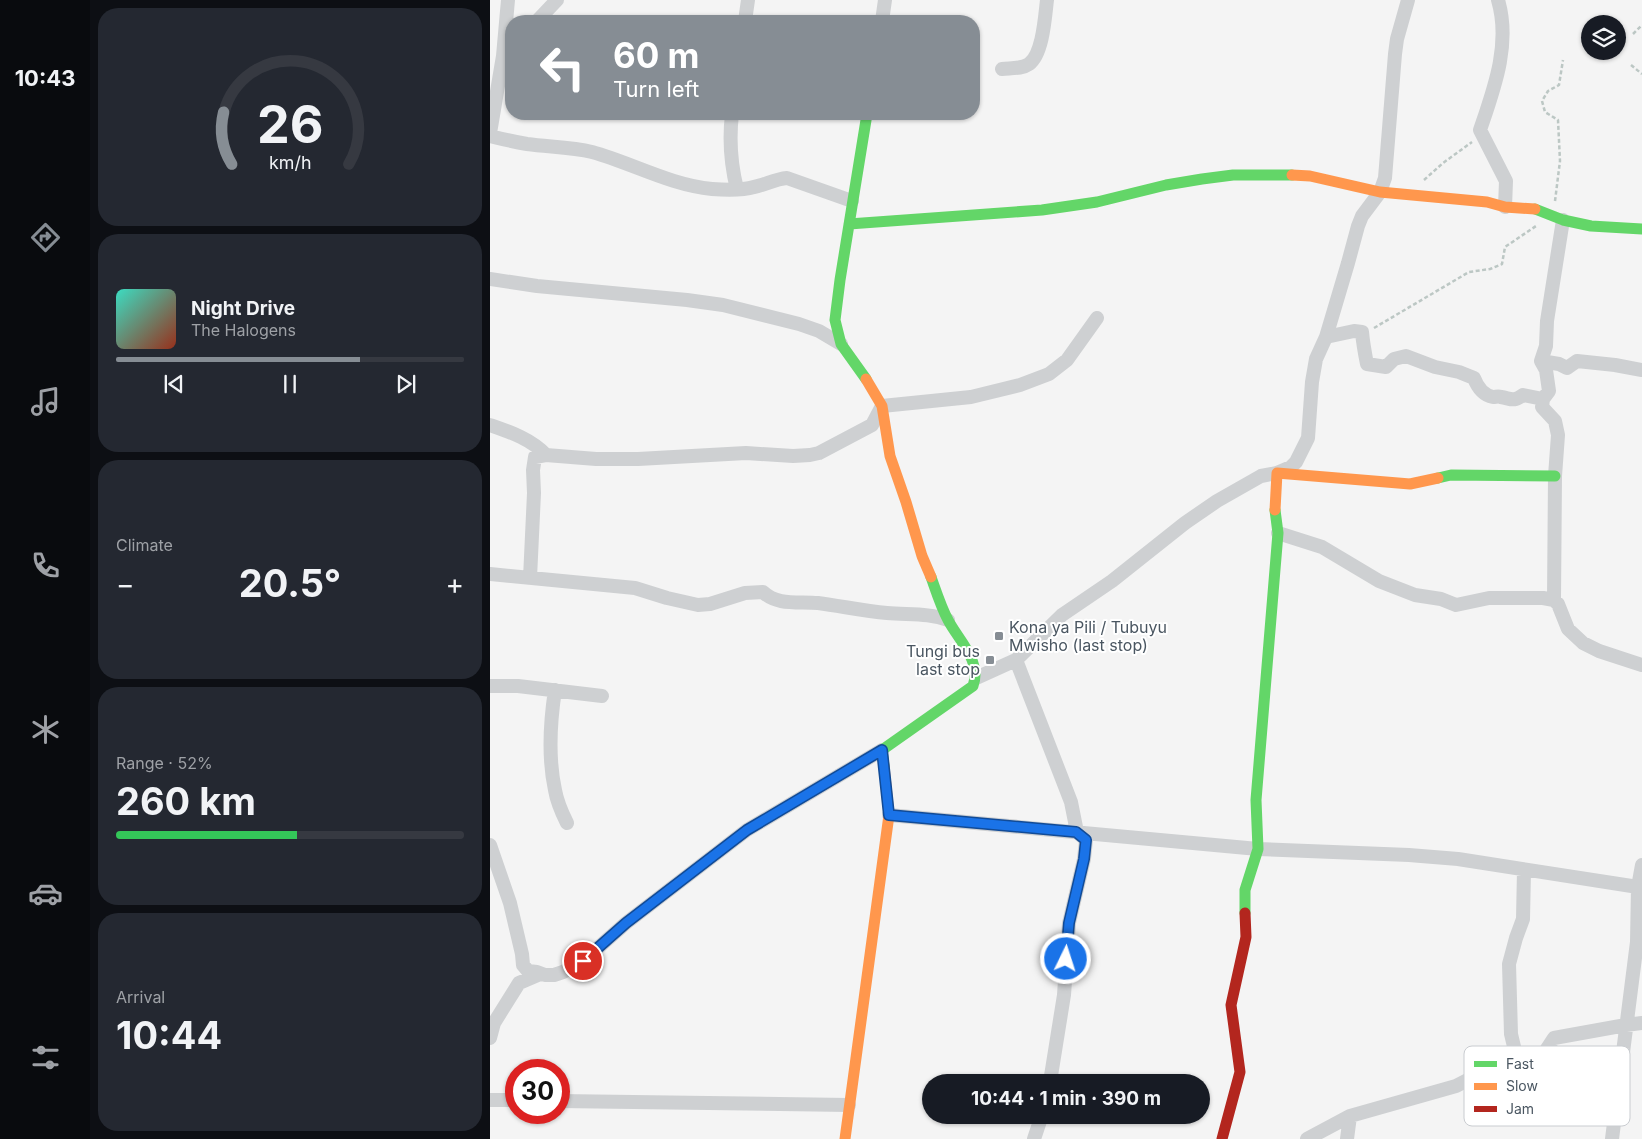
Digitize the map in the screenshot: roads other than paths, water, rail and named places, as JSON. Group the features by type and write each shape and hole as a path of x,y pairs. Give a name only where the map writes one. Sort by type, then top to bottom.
{"street":[{"path":"506,15 508,0"},
{"path":"542,15 557,0"},
{"path":"746,15 748,0"},
{"path":"883,15 885,0"},
{"path":"1002,69 1028,65 1034,58 1043,31 1047,0"},
{"path":"976,678 1016,660 1062,615 1112,581 1217,501 1261,476 1277,473 1291,467 1296,462 1308,438 1313,371 1316,359 1326,337 1358,226 1362,216 1380,192 1387,169 1395,54 1397,39 1408,0"},
{"path":"1498,0 1502,19 1502,50 1494,89 1480,130 1506,181 1505,207"},
{"path":"505,22 490,134 525,144 592,152 668,179 700,187 737,189 754,187 787,178 852,202"},
{"path":"731,120 733,172 737,189"},
{"path":"841,344 836,320 865,120"},
{"path":"849,224 1042,210 1096,202 1166,185 1233,175 1310,176 1380,192 1487,202 1505,207 1536,209 1591,226 1642,229"},
{"path":"1554,600 1557,428 1556,421 1542,406 1543,399 1549,391 1546,370 1541,361 1546,346 1557,217"},
{"path":"490,280 686,300 723,306 799,324 818,331 841,344 865,376 882,406 890,456 922,556 948,620 968,650 976,678 973,686 882,750 747,830 626,923 583,961 563,972 554,975 528,972 523,965 510,903 490,845"},
{"path":"882,406 971,397 1013,387 1049,374 1068,360 1097,318"},
{"path":"1326,337 1354,331 1362,332 1367,364 1386,367 1394,359 1406,356 1435,367 1459,372 1474,378 1478,387 1492,396 1509,400 1516,400 1523,395 1543,399"},
{"path":"1541,361 1559,364 1567,368 1577,361 1642,370"},
{"path":"530,578 534,493 533,470 536,457 638,459 746,452 792,456 810,455 819,453 872,424 882,406"},
{"path":"490,426 524,438 546,456"},
{"path":"1277,473 1410,484 1452,475 1555,476"},
{"path":"1222,1139 1240,1072 1231,1005 1246,938 1245,890 1258,849 1256,800 1278,533 1275,508 1277,473"},
{"path":"1278,533 1322,547 1379,581 1415,596 1441,598 1456,605 1489,598 1538,598 1554,600 1558,604 1568,629 1583,643 1598,651 1642,665"},
{"path":"490,574 634,588 698,605 710,604 745,593 763,592 770,599 788,602 817,603 889,613 937,616 948,620"},
{"path":"1016,660 1071,802 1076,832 1086,840 1084,859 1069,923 1064,995 1051,1074"},
{"path":"490,686 518,686 602,696"},
{"path":"554,690 551,722 553,779 555,792 567,823"},
{"path":"845,1139 889,815 882,750"},
{"path":"889,815 1258,849 1419,855 1458,859 1638,887"},
{"path":"1623,1046 1637,942 1638,887 1642,865"},
{"path":"1514,1046 1511,1034 1508,964 1523,919 1524,870"},
{"path":"490,1038 494,1023 519,983 540,974"},
{"path":"1549,1046 1554,1038 1642,1023"},
{"path":"1307,1139 1350,1116 1456,1086 1464,1082"},
{"path":"490,1100 505,1100"},
{"path":"570,1101 849,1104"},
{"path":"1347,1139 1350,1116"},
{"path":"1034,1139 1039,1124"},
{"path":"1612,1139 1614,1126"}],"place":[{"name":"Kona ya Pili / Tubuyu Mwisho (last stop)","path":"999,636"},
{"name":"Tungi bus last stop","path":"990,660"}]}
